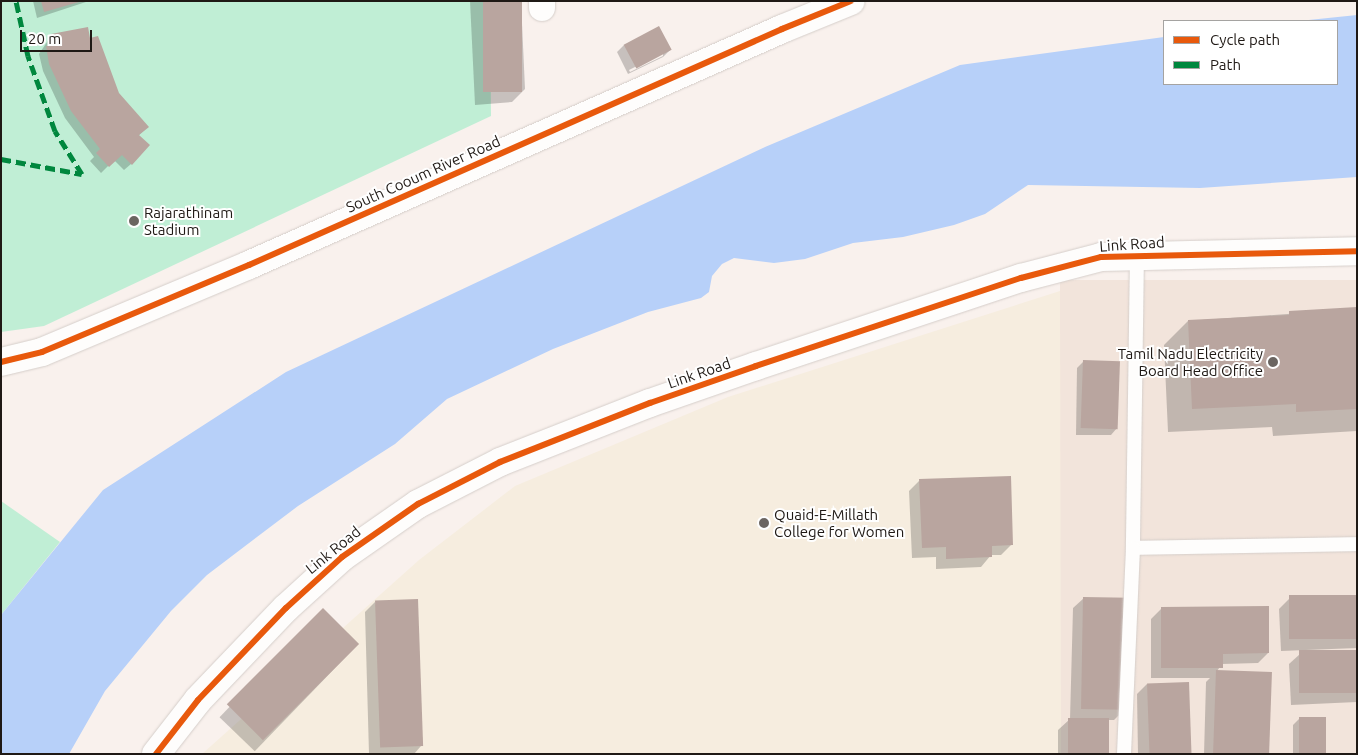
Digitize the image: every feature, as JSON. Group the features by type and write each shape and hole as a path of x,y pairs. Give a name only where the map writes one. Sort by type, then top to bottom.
{"street":[{"name":"South Cooum River Road","path":"1,362 42,352 249,265 782,29 851,1"},
{"name":"Link Road","path":"156,754 198,700 310,585 375,532 457,483 500,462 650,403 909,314 1066,266 1102,257 1138,254 1357,251"}],"lane":[{"path":"1124,754 1133,548 1138,254"},
{"path":"1133,548 1357,544"}],"shaded area":[{"path":"1060,280 1357,280 1357,754 1060,754"},
{"name":"Quaid-E-Millath College for Women","path":"1060,291 1061,754 202,754 419,560 515,486 728,397"}],"green space":[{"name":"Rajarathinam Stadium","path":"1,1 490,1 491,116 44,326 1,332"},
{"path":"1,501 60,542 1,615"}],"water":[{"path":"1357,15 1357,177 1200,188 1028,185 985,214 954,225 903,237 853,243 805,259 774,263 734,258 722,264 712,276 709,292 701,298 648,312 553,349 447,399 395,444 298,506 207,575 171,611 105,691 69,754 1,754 1,615 103,490 286,372 765,147 960,65 1163,37 1163,85 1338,85 1338,20 1309,20"}],"building":[{"path":"41,1 79,1 79,2 44,12"},
{"path":"483,1 522,1 522,92 483,92"},
{"path":"659,26 672,50 636,69 624,45"},
{"path":"88,27 90,38 98,36 119,93 149,127 139,135 150,145 132,165 122,155 109,167 96,153 100,149 71,111 49,64 46,46 53,45 51,34"},
{"name":"Tamil Nadu Electricity Board Head Office","path":"1357,307 1357,409 1296,412 1296,404 1192,409 1188,320 1289,315 1289,311"},
{"path":"1083,360 1120,361 1118,429 1081,428"},
{"path":"1011,476 1013,545 992,546 992,557 946,559 946,547 922,548 919,479"},
{"path":"1289,595 1357,595 1357,639 1289,639"},
{"path":"1083,597 1129,598 1127,710 1081,709"},
{"path":"418,599 423,746 380,747 375,601"},
{"path":"1269,606 1269,653 1223,654 1223,668 1161,668 1161,607"},
{"path":"323,608 359,644 263,740 227,704"},
{"path":"1299,650 1357,650 1357,693 1299,693"},
{"path":"1216,670 1272,672 1269,754 1213,754"},
{"path":"1189,682 1192,754 1149,754 1147,683"},
{"path":"1299,717 1326,717 1326,754 1299,754"},
{"path":"1068,718 1109,718 1109,754 1068,754"}],"marked path":[{"path":"1,159 82,174 55,131 28,56 16,1"}],"cycle path":[{"path":"1,362 42,352 249,265 782,29 851,1"},
{"path":"156,754 198,700 286,608 342,557 418,504 500,462 650,403 756,366 1021,278 1101,257 1357,251"}],"place":[{"name":"Rajarathinam Stadium","path":"134,221"},
{"name":"Tamil Nadu Electricity Board Head Office","path":"1273,362"},
{"name":"Quaid-E-Millath College for Women","path":"764,523"}]}
